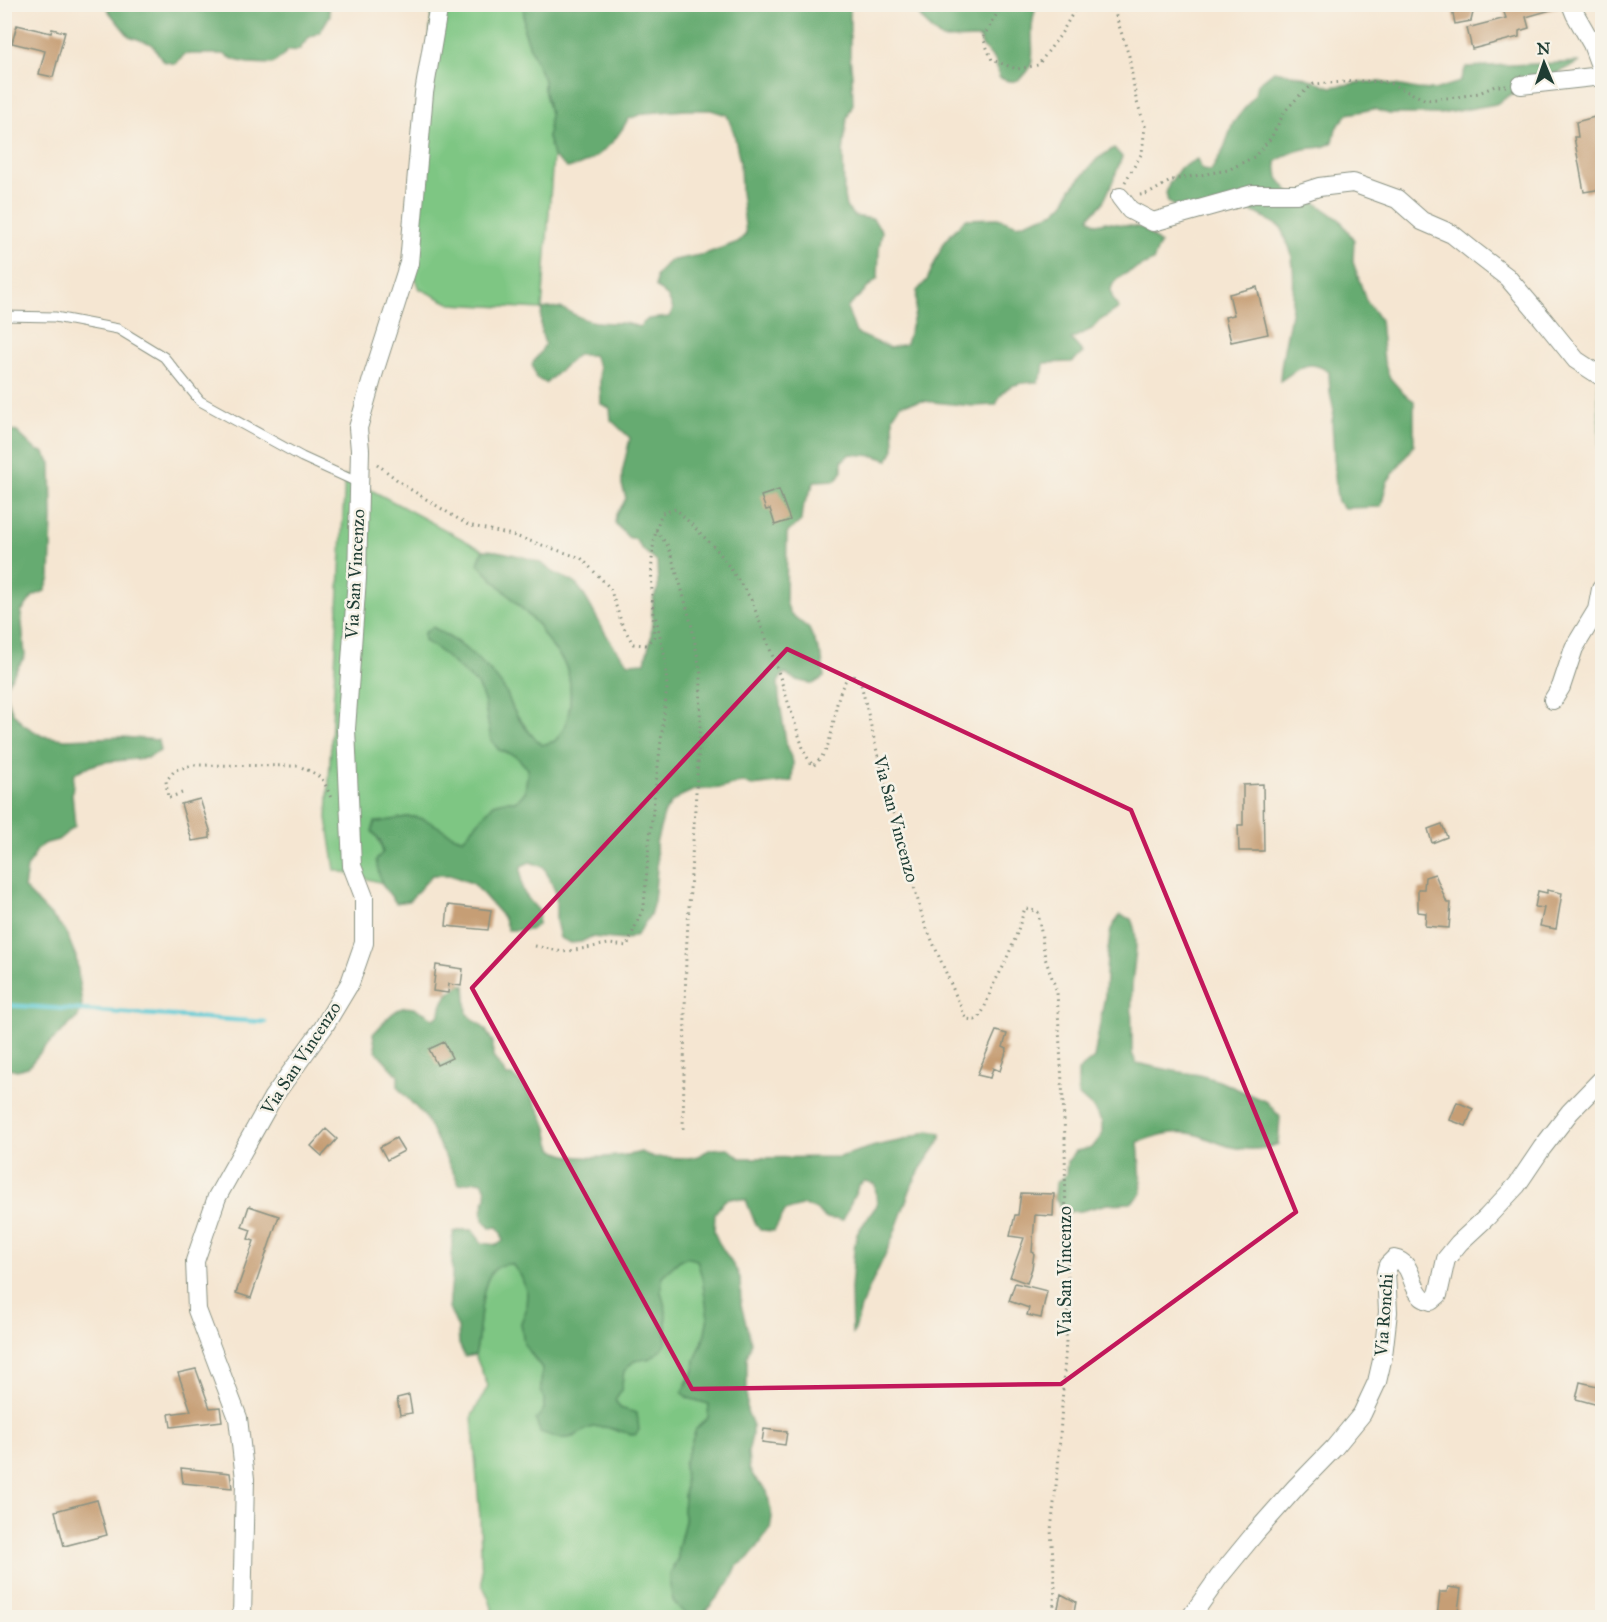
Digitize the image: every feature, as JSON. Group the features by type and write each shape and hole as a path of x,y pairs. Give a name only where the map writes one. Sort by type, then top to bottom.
{"street":[{"name":"Via San Vincenzo","path":"242,1617 245,1479 238,1418 197,1310 195,1261 217,1197 273,1097 323,1028 350,983 364,943 364,897 352,866 346,729 357,578 360,450 358,428 409,263 424,93 439,4"},
{"path":"1571,4 1592,44 1602,71"},
{"path":"1521,85 1602,76"},
{"path":"1120,197 1130,210 1153,222 1253,194 1297,194 1319,187 1353,183 1397,199 1422,221 1452,234 1506,277 1576,360 1602,377"},
{"path":"1553,700 1561,687 1574,648 1597,610 1602,589"},
{"name":"Via Ronchi","path":"1190,1617 1256,1532 1296,1486 1334,1448 1362,1414 1377,1382 1383,1356 1388,1312 1386,1272 1388,1265 1394,1259 1402,1260 1422,1297 1431,1301 1438,1295 1446,1259 1517,1185 1570,1112 1602,1078"}],"lane":[{"name":"Via San Vincenzo","path":"4,316 55,317 118,329 164,357 200,401 302,457 359,483"}],"path":[{"path":"1000,4 983,38 992,60 1017,69 1038,65 1061,34 1074,11 1083,4"},
{"path":"1112,4 1129,56 1136,99 1145,126 1142,153 1127,178 1120,197 1150,193 1172,180 1228,170 1254,157 1271,138 1285,111 1314,84 1387,82 1426,100 1479,93 1495,86 1521,85"},
{"path":"360,450 405,486 468,525 512,535 581,558 610,588 622,624 633,644 646,645 654,636 652,558 655,528"},
{"name":"Via San Vincenzo","path":"655,528 662,513 676,509 719,552 751,599 776,665 805,754 813,766 823,756 830,738 840,692 845,680 850,675 861,684 883,777 924,922 966,1018 975,1020 979,1018 984,1009 1026,908 1038,912 1045,958 1057,992 1065,1126 1066,1245 1069,1293 1058,1468 1051,1530 1055,1586 1053,1617"},
{"path":"655,528 668,546 680,583 692,627 701,675 699,747 686,955 683,1130"},
{"path":"535,946 563,952 609,944 627,946 644,906 667,688 665,658 653,603"},
{"path":"182,793 168,798 166,781 175,770 193,765 299,766 324,780 332,802"}],"highlighted area":[{"path":"787,649 1131,810 1296,1212 1061,1384 692,1389 472,988"}],"green space":[{"path":"105,5 328,5 330,15 320,32 308,38 299,50 287,51 272,64 248,63 224,54 185,54 175,64 163,61 152,44 129,36"},
{"path":"432,5 524,5 524,30 544,80 550,113 548,137 553,156 542,309 451,304 420,289 413,273"},
{"path":"524,5 850,5 853,104 847,118 843,153 844,196 846,207 854,216 873,219 882,231 878,278 847,308 856,333 890,348 906,344 915,313 917,291 927,280 944,242 965,219 998,218 1018,225 1055,212 1097,159 1114,148 1122,157 1102,204 1089,218 1096,224 1106,222 1143,228 1160,244 1153,261 1126,273 1113,283 1111,290 1119,308 1099,321 1092,329 1071,339 1083,353 1072,362 1044,363 1038,382 1007,388 996,405 973,406 923,401 901,404 893,416 894,449 888,460 875,456 850,454 842,461 842,471 836,480 815,481 802,509 801,521 787,533 786,602 790,613 809,629 822,658 824,677 813,684 796,680 784,673 778,682 787,748 793,762 792,781 752,786 742,782 722,788 694,790 671,803 664,814 656,843 657,868 654,901 650,915 637,935 625,940 591,937 581,942 571,943 560,938 556,921 556,893 544,867 530,862 521,866 522,887 525,895 539,911 538,924 530,930 508,930 503,917 474,884 450,875 432,875 409,901 396,903 380,880 376,860 383,852 381,841 372,831 375,822 417,817 463,839 494,804 517,801 525,792 528,769 516,756 499,750 491,740 484,700 477,684 435,647 424,641 424,633 433,627 464,648 491,672 506,692 519,719 542,745 555,741 564,727 570,702 569,675 566,667 539,626 478,564 483,550 530,559 575,583 621,655 629,663 645,662 651,637 653,599 658,588 657,562 642,549 636,540 628,537 615,523 616,514 626,498 622,485 622,473 630,438 611,420 610,408 601,404 599,367 593,355 577,355 546,383 536,378 532,364 545,344 541,326 542,309 556,307 591,321 626,323 639,327 648,319 669,317 673,309 668,297 656,287 656,276 669,261 705,254 738,242 746,234 740,162 734,133 727,115 711,110 645,113 628,119 611,144 586,163 567,168 553,156 548,137 550,113 544,80 524,30"},
{"path":"911,5 957,5 972,11 998,11 1007,5 1036,5 1032,26 1030,68 1016,81 999,77 995,60 982,46 980,38 942,39 930,29"},
{"path":"1580,62 1526,85 1496,104 1440,114 1389,114 1374,109 1348,114 1336,128 1333,142 1322,147 1297,151 1276,162 1278,178 1297,202 1316,203 1340,220 1354,240 1353,262 1366,300 1380,320 1384,362 1390,378 1404,394 1414,401 1414,445 1387,482 1381,507 1344,508 1338,502 1336,490 1332,422 1334,411 1329,372 1315,365 1303,366 1280,381 1294,286 1291,254 1282,228 1258,214 1239,207 1178,209 1168,202 1166,193 1169,184 1180,168 1197,159 1202,170 1211,171 1223,151 1233,123 1255,95 1258,84 1274,71 1301,76 1331,87 1380,82 1434,90 1460,82 1466,67"},
{"path":"1598,382 1602,384 1602,574"},
{"path":"5,428 17,432 36,450 43,452 51,463 50,578 45,591 33,596 21,612 25,656 6,686 7,699 13,713 24,725 42,736 65,739 122,737 158,740 160,751 147,758 104,762 84,768 74,774 72,793 75,826 58,840 43,844 27,868 24,888 65,930 76,957 82,1005 78,1017 45,1047 28,1067 17,1070 4,1067"},
{"path":"345,476 483,550 478,564 539,626 563,661 570,684 569,710 564,727 555,741 542,745 514,711 506,692 459,643 434,628 424,633 424,641 435,647 477,684 484,700 491,740 499,750 516,756 528,769 525,792 517,801 494,804 463,839 425,820 412,817 391,821 372,831 381,846 382,883 335,870 327,818"},
{"path":"1120,915 1131,919 1136,935 1132,986 1132,1053 1136,1063 1200,1075 1267,1102 1280,1117 1278,1144 1263,1148 1242,1149 1194,1134 1182,1133 1169,1133 1138,1142 1142,1193 1131,1203 1107,1204 1081,1211 1065,1212 1055,1198 1056,1183 1066,1174 1067,1162 1076,1151 1092,1148 1102,1135 1102,1122 1094,1109 1078,1095 1078,1071 1094,1058 1105,995 1111,929"},
{"path":"459,985 465,985 467,1014 485,1029 493,1042 493,1057 507,1076 513,1076 524,1087 540,1111 552,1147 558,1152 580,1157 622,1156 641,1152 653,1157 689,1158 711,1149 728,1148 740,1158 839,1157 904,1140 928,1131 941,1133 941,1139 912,1185 891,1242 862,1304 852,1334 851,1289 854,1250 857,1233 877,1205 875,1184 865,1181 859,1185 843,1220 825,1218 817,1210 804,1205 785,1211 774,1231 760,1230 746,1200 735,1198 725,1200 715,1213 714,1232 740,1278 741,1305 751,1342 747,1358 747,1411 752,1423 748,1452 749,1468 767,1491 772,1517 770,1529 754,1552 737,1566 730,1582 706,1611 695,1617 682,1611 673,1601 670,1574 678,1558 685,1521 683,1511 684,1464 696,1429 708,1418 709,1404 688,1398 682,1393 694,1371 708,1317 697,1260 687,1257 680,1260 662,1276 661,1292 666,1311 666,1343 651,1358 634,1361 624,1371 621,1390 615,1400 620,1408 637,1413 639,1430 635,1435 599,1427 588,1428 567,1438 558,1438 540,1432 536,1420 544,1409 541,1389 542,1368 524,1344 521,1323 526,1310 527,1293 521,1276 512,1264 498,1267 491,1273 483,1294 475,1355 465,1357 459,1344 458,1328 449,1308 454,1232 472,1230 482,1243 497,1245 503,1241 501,1232 497,1227 490,1228 484,1221 482,1209 486,1188 482,1182 476,1181 459,1184 425,1117 398,1088 398,1075 376,1051 373,1034 394,1013 406,1007 414,1008 434,1019 440,1014 446,997"},
{"path":"687,1257 697,1260 708,1317 694,1371 686,1383 688,1398 709,1404 708,1418 700,1424 684,1464 683,1511 685,1521 678,1548 678,1558 673,1566 682,1611 693,1617 491,1617 492,1608 482,1584 480,1519 472,1416 488,1386 475,1355 483,1293 491,1272 500,1265 512,1264 521,1276 527,1293 526,1310 521,1323 530,1353 542,1368 541,1389 544,1409 574,1437 585,1430 596,1427 619,1432 620,1408 615,1400 621,1390 624,1370 634,1361 651,1358 666,1311 661,1292 662,1276 680,1260"}],"building":[{"path":"1451,4 1475,4 1471,21 1455,24"},
{"path":"1501,4 1558,4 1558,8 1526,17 1529,28 1519,31 1519,37 1472,49 1467,28 1506,18"},
{"path":"17,25 51,33 52,29 65,32 53,77 39,74 45,51 12,43"},
{"path":"1602,115 1602,189 1584,192 1574,137 1578,137 1576,122"},
{"path":"1257,287 1268,334 1231,342 1225,317 1234,315 1229,294"},
{"path":"779,490 790,520 775,525 770,509 766,510 761,496"},
{"path":"1263,784 1264,851 1239,851 1238,825 1243,825 1243,785"},
{"path":"200,799 210,830 210,838 192,841 181,804"},
{"path":"1442,824 1447,837 1432,843 1428,829"},
{"path":"1435,874 1447,903 1451,903 1449,928 1425,926 1426,913 1418,912 1418,889 1424,889 1425,877"},
{"path":"1547,890 1562,893 1556,929 1540,926 1544,908 1535,907 1538,891 1547,893"},
{"path":"448,905 491,910 488,930 446,926"},
{"path":"436,965 463,969 461,986 449,984 448,993 433,991"},
{"path":"996,1031 1007,1034 1003,1047 1007,1049 1000,1071 993,1068 990,1078 977,1075"},
{"path":"444,1042 452,1058 437,1065 429,1049"},
{"path":"1457,1102 1473,1109 1466,1126 1450,1120"},
{"path":"326,1129 337,1139 322,1156 311,1146"},
{"path":"396,1138 404,1151 387,1160 380,1147"},
{"path":"1021,1193 1054,1194 1053,1216 1035,1215 1032,1252 1034,1253 1027,1283 1010,1277 1024,1238 1010,1236 1015,1215 1018,1215"},
{"path":"249,1206 279,1216 251,1298 236,1293 254,1241 248,1239 251,1230 242,1227"},
{"path":"1015,1283 1047,1291 1041,1318 1027,1315 1029,1308 1009,1301"},
{"path":"196,1369 210,1408 220,1407 222,1421 171,1427 169,1414 191,1411 178,1373"},
{"path":"1580,1382 1602,1387 1602,1406 1576,1399"},
{"path":"409,1395 412,1413 400,1415 397,1398"},
{"path":"764,1429 787,1432 785,1445 762,1442"},
{"path":"181,1468 230,1473 232,1488 183,1483"},
{"path":"97,1500 107,1535 64,1546 55,1511"},
{"path":"1448,1587 1461,1589 1457,1617 1437,1617 1440,1592 1447,1592"},
{"path":"1061,1594 1076,1602 1073,1617 1056,1617"}],"waterway":[{"path":"4,1005 265,1022"}]}
